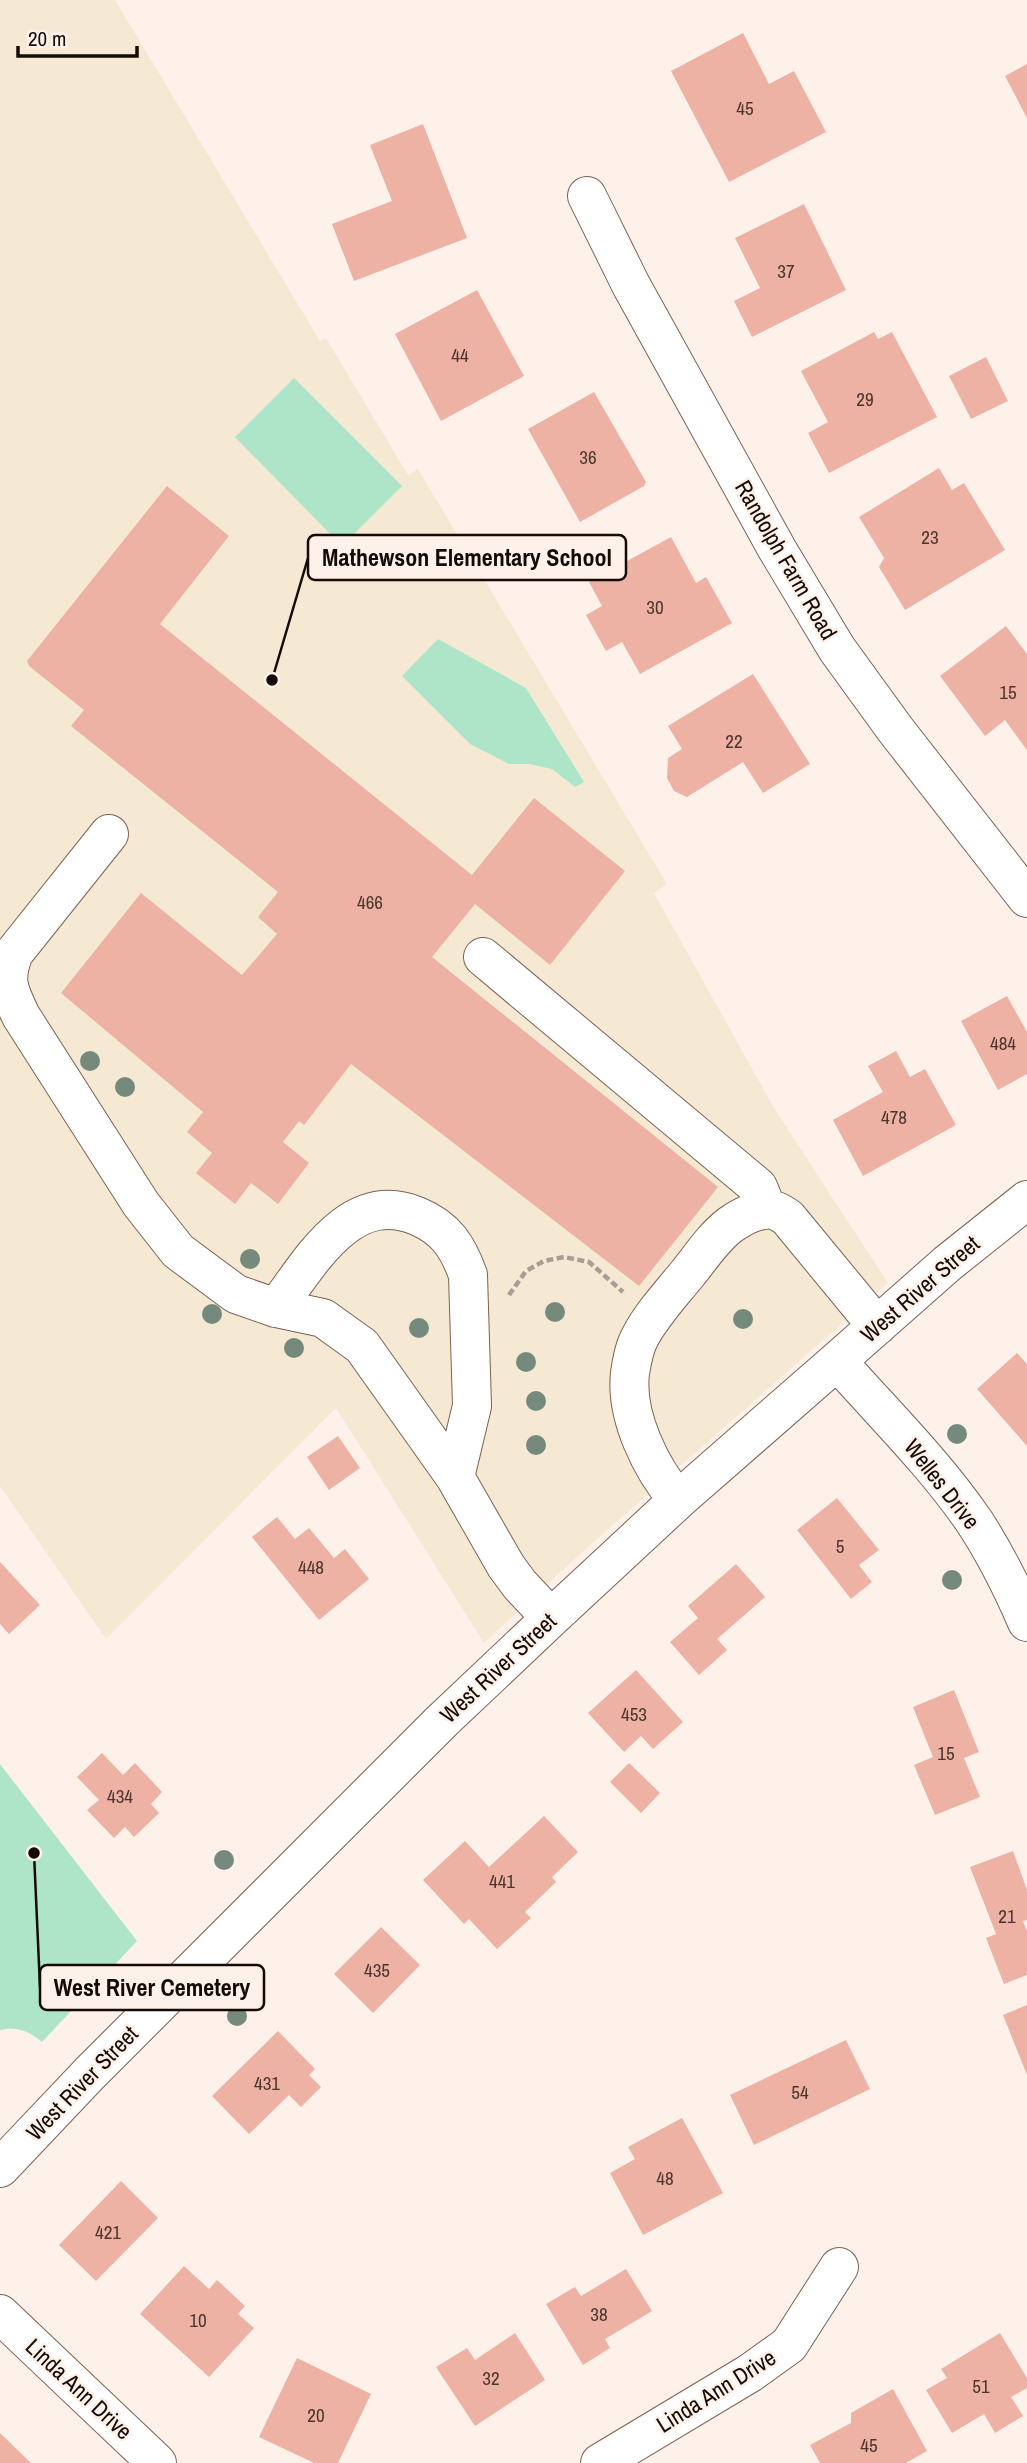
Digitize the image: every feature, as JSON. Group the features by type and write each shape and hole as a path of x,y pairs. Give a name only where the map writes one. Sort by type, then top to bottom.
{"street":[{"name":"Randolph Farm Road","path":"587,196 631,285 777,549 837,649 895,729 1027,898"},
{"path":"108,834 14,953 8,969 7,984 21,1016 141,1204 178,1251 236,1294 276,1308 323,1318 362,1346 455,1478 506,1566 551,1618"},
{"path":"483,957 758,1187 767,1209"},
{"name":"West River Street","path":"0,2168 90,2073 442,1721 551,1618 678,1500 948,1263 1027,1200"},
{"path":"276,1308 324,1245 342,1227 372,1211 390,1209 408,1212 448,1234 462,1257 468,1275 472,1406 455,1478"},
{"path":"678,1500 656,1471 641,1436 629,1376 638,1340 647,1325 716,1238 744,1217 767,1209 778,1211 788,1218 877,1326"},
{"name":"Welles Drive","path":"837,1361 931,1466 973,1521 1007,1575 1027,1622"},
{"name":"Linda Ann Drive","path":"600,2463 750,2374 789,2345 839,2267"},
{"name":"Linda Ann Drive","path":"0,2314 157,2463"}],"path":[{"path":"506,1298 526,1270 544,1261 564,1257 589,1262 628,1295"}],"shaded area":[{"path":"0,0 115,0 320,341 326,338 408,475 418,469 667,884 654,893 774,1108 888,1283 579,1555 484,1643 336,1408 106,1639 0,1486"}],"green space":[{"path":"294,378 402,486 342,546 235,437"},
{"path":"438,639 526,688 584,782 575,787 552,769 529,764 509,764 470,744 402,676"},
{"path":"0,1764 137,1941 42,2042 22,2030 0,2030"}],"building":[{"path":"743,33 769,84 794,71 826,132 729,182 671,71"},
{"path":"1027,64 1027,118 1005,76"},
{"path":"423,124 467,238 354,281 332,224 392,201 370,145"},
{"path":"804,204 846,290 752,337 734,301 760,288 735,238"},
{"path":"477,290 524,376 441,421 395,334"},
{"path":"874,332 878,339 892,332 937,417 829,473 808,433 828,422 801,371"},
{"path":"986,357 1008,401 971,419 949,376"},
{"path":"594,392 646,482 644,486 580,522 528,429"},
{"path":"939,468 952,490 964,483 1005,550 905,610 879,567 884,558 859,517"},
{"path":"167,486 229,536 160,624 472,875 534,798 625,871 550,965 475,904 432,957 718,1187 639,1286 351,1064 304,1125 299,1121 283,1142 309,1163 278,1204 251,1183 235,1204 196,1173 212,1153 187,1132 203,1112 61,993 141,893 242,975 277,934 258,917 278,892 71,726 84,710 29,666 27,661"},
{"path":"671,537 696,583 706,577 732,623 640,674 622,642 606,651 586,615 602,606 589,582"},
{"path":"1006,626 1027,654 1027,750 1005,720 985,736 940,676"},
{"path":"753,674 810,764 763,793 743,762 687,797 674,791 667,778 668,758 682,749 668,726"},
{"path":"1007,996 1027,1032 1027,1074 998,1090 961,1021"},
{"path":"896,1051 910,1077 925,1069 956,1125 863,1176 833,1120 883,1092 868,1066"},
{"path":"1017,1353 1027,1364 1027,1446 977,1389"},
{"path":"338,1436 360,1468 329,1490 307,1457"},
{"path":"837,1498 879,1550 859,1565 872,1582 851,1599 797,1530"},
{"path":"277,1517 295,1539 309,1528 334,1558 345,1549 369,1579 319,1620 252,1537"},
{"path":"0,1562 40,1605 9,1634 0,1624"},
{"path":"736,1564 765,1597 717,1639 727,1650 699,1675 670,1642 698,1618 688,1606"},
{"path":"636,1670 683,1722 653,1749 641,1736 624,1752 588,1713"},
{"path":"954,1690 979,1752 964,1758 980,1797 935,1815 914,1765 933,1757 913,1707"},
{"path":"102,1753 123,1775 135,1763 162,1792 151,1804 159,1813 134,1837 125,1827 114,1838 87,1810 99,1800 77,1777"},
{"path":"629,1763 660,1793 641,1813 610,1782"},
{"path":"544,1816 578,1852 552,1877 556,1882 525,1912 531,1918 497,1949 469,1919 464,1924 423,1880 465,1841 489,1867"},
{"path":"1013,1851 1027,1890 1027,1920 1023,1921 1027,1931 1027,1975 1004,1984 986,1938 996,1934 970,1867"},
{"path":"381,1927 420,1965 373,2013 334,1974"},
{"path":"1027,2005 1027,2075 1003,2015"},
{"path":"278,2031 315,2069 309,2075 321,2087 301,2107 289,2095 249,2134 212,2096"},
{"path":"846,2040 870,2089 754,2145 730,2095"},
{"path":"682,2118 723,2193 643,2235 610,2173 635,2159 628,2147"},
{"path":"121,2181 158,2218 96,2281 59,2245"},
{"path":"184,2266 209,2289 217,2280 245,2306 238,2314 254,2328 209,2377 140,2314"},
{"path":"626,2269 652,2311 605,2339 610,2348 583,2365 546,2304 575,2287 581,2296"},
{"path":"515,2333 545,2380 475,2426 436,2367 467,2348 475,2360"},
{"path":"1000,2333 1027,2378 1027,2388 1011,2397 1023,2416 995,2433 984,2414 952,2433 926,2390 947,2378 941,2369"},
{"path":"297,2358 371,2394 338,2463 314,2463 259,2437"},
{"path":"893,2389 927,2451 906,2463 820,2463 810,2445 851,2423 851,2413"},
{"path":"0,2433 31,2463 0,2463"}],"place":[{"name":"Mathewson Elementary School","path":"272,680"},
{"name":"West River Cemetery","path":"34,1853"}]}
